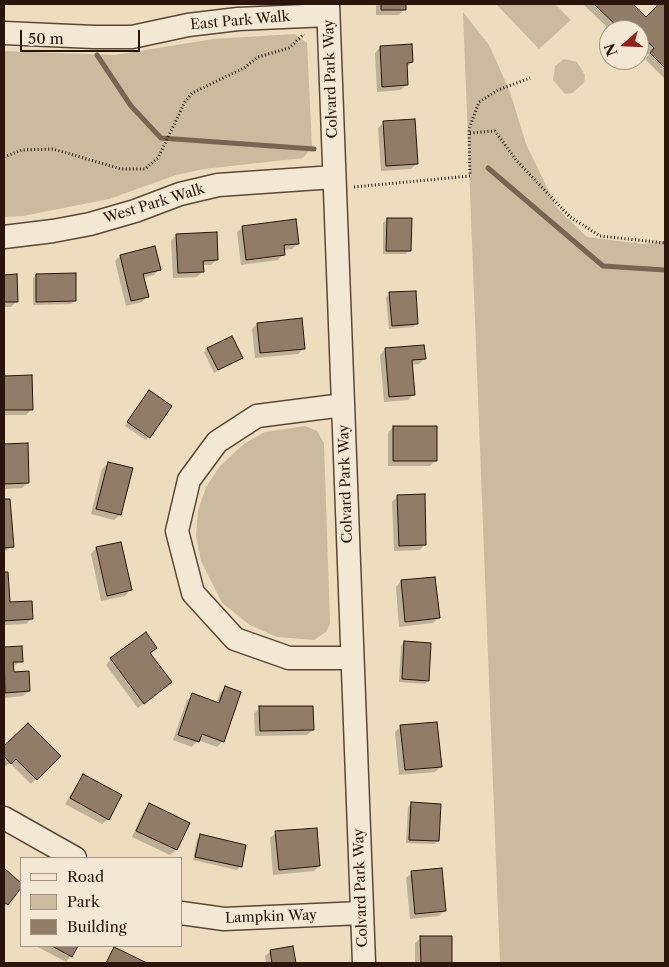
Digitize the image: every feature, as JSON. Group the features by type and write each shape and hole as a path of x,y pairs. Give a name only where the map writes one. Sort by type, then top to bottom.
{"street":[{"name":"East Park Walk","path":"4,33 94,38 132,36 188,25 328,9"},
{"name":"Colvard Park Way","path":"328,9 342,182 343,406 364,963"},
{"name":"West Park Walk","path":"4,237 90,224 135,211 180,194 218,186 342,182"},
{"path":"343,406 258,416 217,442 189,480 177,531 193,592 235,639 289,658 352,658"},
{"path":"4,818 73,857"},
{"name":"Lampkin Way","path":"182,913 224,919 362,913"}],"path":[{"path":"4,157 22,150 53,150 99,164 137,171 151,166 163,147 184,102 192,93 244,68 258,57 289,48 298,41 308,28"},
{"path":"342,182 470,176 469,134 479,102 498,90 530,78"},
{"path":"469,134 471,131 495,131 516,160 570,217 600,236 665,243"}],"green space":[{"path":"496,4 555,4 571,20 539,49"},
{"path":"463,12 489,45 510,92 526,144 557,208 587,237 642,244 665,241 665,963 500,963"},
{"path":"295,34 307,43 312,147 303,158 204,169 176,175 109,199 23,216 4,217 4,51 115,55 213,39"},
{"path":"564,59 577,62 585,75 584,83 572,93 565,94 553,80 555,66"},
{"path":"305,426 317,431 324,443 330,624 326,632 314,640 277,637 250,625 222,603 201,561 196,536 198,511 206,487 220,466 245,443 265,432"}],"building":[{"path":"381,4 406,4 406,10 381,10"},
{"path":"594,4 633,4 646,17 659,4 665,4 665,68 650,53 654,48 649,43 649,20 611,20"},
{"path":"412,44 413,62 407,63 408,85 382,87 380,46"},
{"path":"415,119 418,164 386,166 383,121"},
{"path":"387,218 412,218 411,251 386,251"},
{"path":"296,219 299,244 284,245 285,255 246,260 242,226"},
{"path":"217,232 218,260 203,261 204,272 178,273 176,234"},
{"path":"155,246 161,270 143,274 149,297 131,301 120,255"},
{"path":"76,273 76,301 36,302 36,274"},
{"path":"17,274 18,302 4,302 4,275"},
{"path":"416,291 418,324 392,326 389,292"},
{"path":"302,318 305,349 260,353 257,323"},
{"path":"232,336 243,358 218,370 207,348"},
{"path":"424,345 426,359 412,360 415,395 389,397 385,348"},
{"path":"32,375 33,410 4,410 4,376"},
{"path":"149,390 172,406 150,438 127,422"},
{"path":"393,426 437,426 437,461 393,461"},
{"path":"28,443 29,483 4,484 4,444"},
{"path":"108,462 133,468 121,515 96,509"},
{"path":"425,494 426,545 399,546 397,495"},
{"path":"4,499 10,499 14,547 4,548"},
{"path":"121,542 132,590 107,596 96,547"},
{"path":"4,572 8,572 10,602 32,601 33,619 4,621"},
{"path":"435,577 440,618 405,622 401,580"},
{"path":"146,632 157,648 150,653 172,682 144,704 110,658"},
{"path":"404,641 431,643 429,681 402,679"},
{"path":"22,646 23,662 13,662 14,672 29,671 30,691 5,693 4,647"},
{"path":"225,686 241,692 224,742 202,734 199,742 178,735 192,693 219,703"},
{"path":"259,706 313,706 314,730 260,731"},
{"path":"437,722 442,767 405,770 400,725"},
{"path":"28,723 61,756 37,780 16,759 11,764 4,756 4,746"},
{"path":"83,774 122,795 109,820 70,798"},
{"path":"411,802 441,804 439,841 409,840"},
{"path":"149,803 190,823 177,850 136,831"},
{"path":"317,828 320,866 279,870 275,831"},
{"path":"200,834 246,845 242,867 195,857"},
{"path":"4,868 20,882 20,889 8,905 4,902"},
{"path":"442,868 446,911 415,914 411,871"},
{"path":"420,936 452,936 452,963 421,963"},
{"path":"293,946 296,963 272,963 270,950"},
{"path":"54,947 77,947 72,957"},
{"path":"114,947 147,963 106,963"}],"waterway":[{"path":"97,55 131,106 161,138 314,149"},
{"path":"488,168 603,266 665,270"}]}
